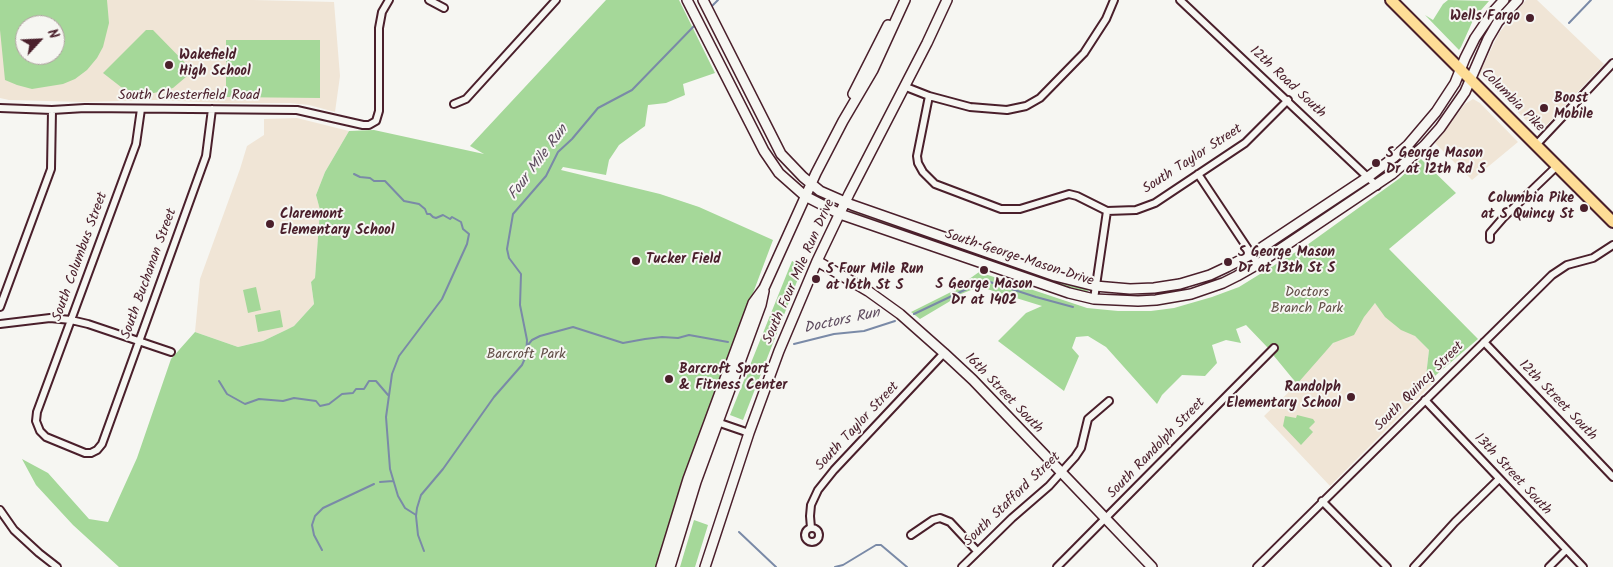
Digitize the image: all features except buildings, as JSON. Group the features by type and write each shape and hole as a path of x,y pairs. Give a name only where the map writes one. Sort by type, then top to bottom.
{"main road":[{"name":"South George Mason Drive","path":"687,0 764,152 779,173 805,196 840,214 1068,293 1094,298 1138,302 1174,298 1223,283 1258,264 1376,186 1410,159 1440,128 1465,92 1493,30 1518,0"},
{"name":"South George Mason Drive","path":"703,0 781,154 810,184 820,191 845,203 1055,276 1095,286 1130,289 1180,284 1210,275 1252,254 1368,177 1393,158 1436,112 1455,83 1475,38 1492,13 1504,0"},
{"name":"South Four Mile Run Drive","path":"670,567 713,421 753,303 764,288 810,184 843,120 851,98 899,0"},
{"name":"South Four Mile Run Drive","path":"843,120 874,70 905,0"},
{"name":"South Four Mile Run Drive","path":"704,567 749,433 779,352 817,260 906,87 947,0"},
{"name":"Columbia Pike","path":"1391,0 1613,222"},
{"path":"978,262 982,250"},
{"name":"16th Street South","path":"817,260 868,291 900,314 944,353 973,380 1152,567"},
{"name":"South Four Mile Run Drive","path":"661,567 688,479 713,421"}],"street":[{"name":"South Chesterfield Road","path":"0,108 52,110 86,108 297,110 363,125 369,124 376,121 379,112 379,28 382,12 389,0"},
{"path":"429,0 444,8"},
{"path":"454,104 466,99 556,0"},
{"path":"906,87 929,96 970,107 1007,110 1026,106 1040,98 1084,53 1106,19 1114,0"},
{"name":"12th Road South","path":"1180,0 1288,100 1376,186"},
{"path":"1536,145 1613,63"},
{"name":"South Taylor Street","path":"929,96 918,163 923,172 935,184 1001,209 1020,209 1069,194 1107,211 1136,210 1155,203 1246,143 1288,100"},
{"name":"South Columbus Street","path":"102,444 97,450 85,453 46,438 40,431 36,421 70,320 136,144 141,109"},
{"name":"South Buchanan Street","path":"102,444 206,156 212,109"},
{"path":"0,307 51,169 52,110"},
{"path":"1490,240 1490,234 1503,218 1557,166"},
{"path":"1198,174 1258,264"},
{"path":"1094,298 1107,211"},
{"name":"South Quincy Street","path":"1257,567 1552,275 1567,265 1593,258 1613,245"},
{"path":"0,324 50,318 70,320 88,324 171,352"},
{"name":"12th Street South","path":"1484,342 1613,477"},
{"name":"South Randolph Street","path":"1057,567 1274,348"},
{"name":"South Taylor Street","path":"811,528 810,516 812,505 818,490 834,470 944,353"},
{"name":"13th Street South","path":"1425,400 1583,567"},
{"name":"South Stafford Street","path":"962,567 1061,473 1081,448 1088,419 1109,401"},
{"path":"713,421 749,433"},
{"path":"1414,567 1455,522 1499,479"},
{"path":"1322,501 1387,567"},
{"path":"0,510 14,530 57,567"},
{"path":"911,535 933,520 940,518 950,522 977,551"},
{"path":"1549,567 1566,550"}],"shaded area":[{"name":"Wakefield High School","path":"0,0 253,0 334,2 340,76 335,112 309,105 290,103 155,100 83,102 9,100 0,98"},
{"path":"1526,0 1537,0 1604,64 1539,133 1479,74 1499,33"},
{"path":"1473,99 1480,103 1518,142 1472,180 1435,143 1465,104"},
{"name":"Claremont Elementary School","path":"297,118 349,131 325,172 316,195 320,210 315,279 311,282 314,304 294,326 263,341 238,347 195,332 200,279 247,146 264,135 264,119"},
{"name":"Randolph Elementary School","path":"1375,303 1404,325 1429,350 1426,376 1432,384 1330,486 1264,416 1294,387 1292,383"}],"green space":[{"path":"0,0 107,0 109,23 103,47 87,70 75,79 63,84 32,89 5,80 0,30"},
{"name":"Barcroft Park","path":"606,0 679,0 715,73 683,84 685,95 666,103 648,105 645,126 619,145 609,160 606,175 563,167 561,170 660,194 699,207 773,240 698,439 656,567 119,567 73,525 36,485 22,459 48,473 89,519 108,522 137,458 171,359 195,332 238,347 263,341 294,326 314,304 311,282 315,278 320,210 316,195 325,172 349,131 374,130 484,154 470,146"},
{"path":"1448,0 1489,1 1474,18 1459,50 1425,15 1433,20 1443,4"},
{"path":"146,30 153,30 193,71 173,88 154,93 135,93 121,87 103,73"},
{"path":"226,40 320,40 320,98 226,97"},
{"name":"Doctors Branch Park","path":"1421,159 1456,193 1389,249 1478,339 1429,381 1426,376 1429,350 1415,336 1401,330 1385,317 1375,303 1364,317 1354,335 1333,343 1297,384 1274,356 1275,347 1268,348 1246,325 1236,329 1241,343 1226,340 1212,345 1217,363 1205,376 1182,375 1162,395 1157,404 1106,347 1088,336 1076,337 1072,348 1079,356 1064,391 998,341 1026,313 1042,306 987,289 971,290 956,296 920,319 911,312 951,292 979,272 1087,308 1118,311 1151,311 1174,308 1212,297 1239,287 1307,245 1400,178"},
{"path":"852,211 876,220 888,220 976,251 975,257 850,213"},
{"path":"985,255 1088,289 1087,294 983,260"},
{"path":"792,261 803,266 743,420 730,415"},
{"path":"256,287 261,310 248,313 243,290"},
{"path":"280,310 283,327 258,332 255,315"},
{"path":"1297,415 1313,419 1315,422 1309,428 1313,432 1301,445 1283,426 1285,416 1296,418"},
{"path":"694,520 708,525 695,567 680,567"}],"waterway":[{"name":"Four Mile Run","path":"711,7 718,0"},
{"name":"Doctors Run","path":"1569,23 1591,0"},
{"name":"Four Mile Run","path":"424,551 418,535 416,516 421,495 443,469 494,397 522,365 526,356 527,340 520,305 521,274 509,258 507,249 513,214 546,176 558,152 572,139 598,108 632,90 696,24"},
{"path":"354,174 370,178 374,181 385,181 404,201 419,204 425,209 427,214 433,217 436,218 443,215 450,219 452,217 461,222 463,229 469,234 467,244 442,299 399,356 392,374 386,417 390,469 398,496 405,508 416,515"},
{"name":"Doctors Run","path":"914,314 975,285 990,282 1073,307"},
{"name":"Doctors Run","path":"794,344 834,334 864,331 895,321"},
{"name":"Doctors Run","path":"527,346 532,340 540,336 573,327 623,343 662,337 678,338 689,335 728,342"},
{"path":"219,381 227,394 245,404 259,399 283,401 294,398 316,401 320,406 329,404 342,394 353,393 356,389 364,389 369,381 376,381 388,395"},
{"path":"380,482 393,481"},
{"path":"322,550 314,535 312,525 315,516 323,508 374,484"},
{"path":"739,532 776,567"},
{"path":"835,567 843,565 876,545 881,545 907,567"}],"place":[{"name":"Wells Fargo","path":"1530,18"},
{"name":"Wakefield High School","path":"169,65"},
{"name":"Boost Mobile","path":"1544,108"},
{"name":"S George Mason Dr at 12th Rd S","path":"1376,163"},
{"name":"Columbia Pike at S Quincy St","path":"1584,208"},
{"name":"Claremont Elementary School","path":"270,224"},
{"name":"Tucker Field","path":"636,261"},
{"name":"S George Mason Dr at 13th St S","path":"1228,262"},
{"name":"S George Mason Dr at 1402","path":"984,270"},
{"name":"S Four Mile Run at 16th St S","path":"816,279"},
{"name":"Barcroft Sport & Fitness Center","path":"669,379"},
{"name":"Randolph Elementary School","path":"1351,397"}]}
